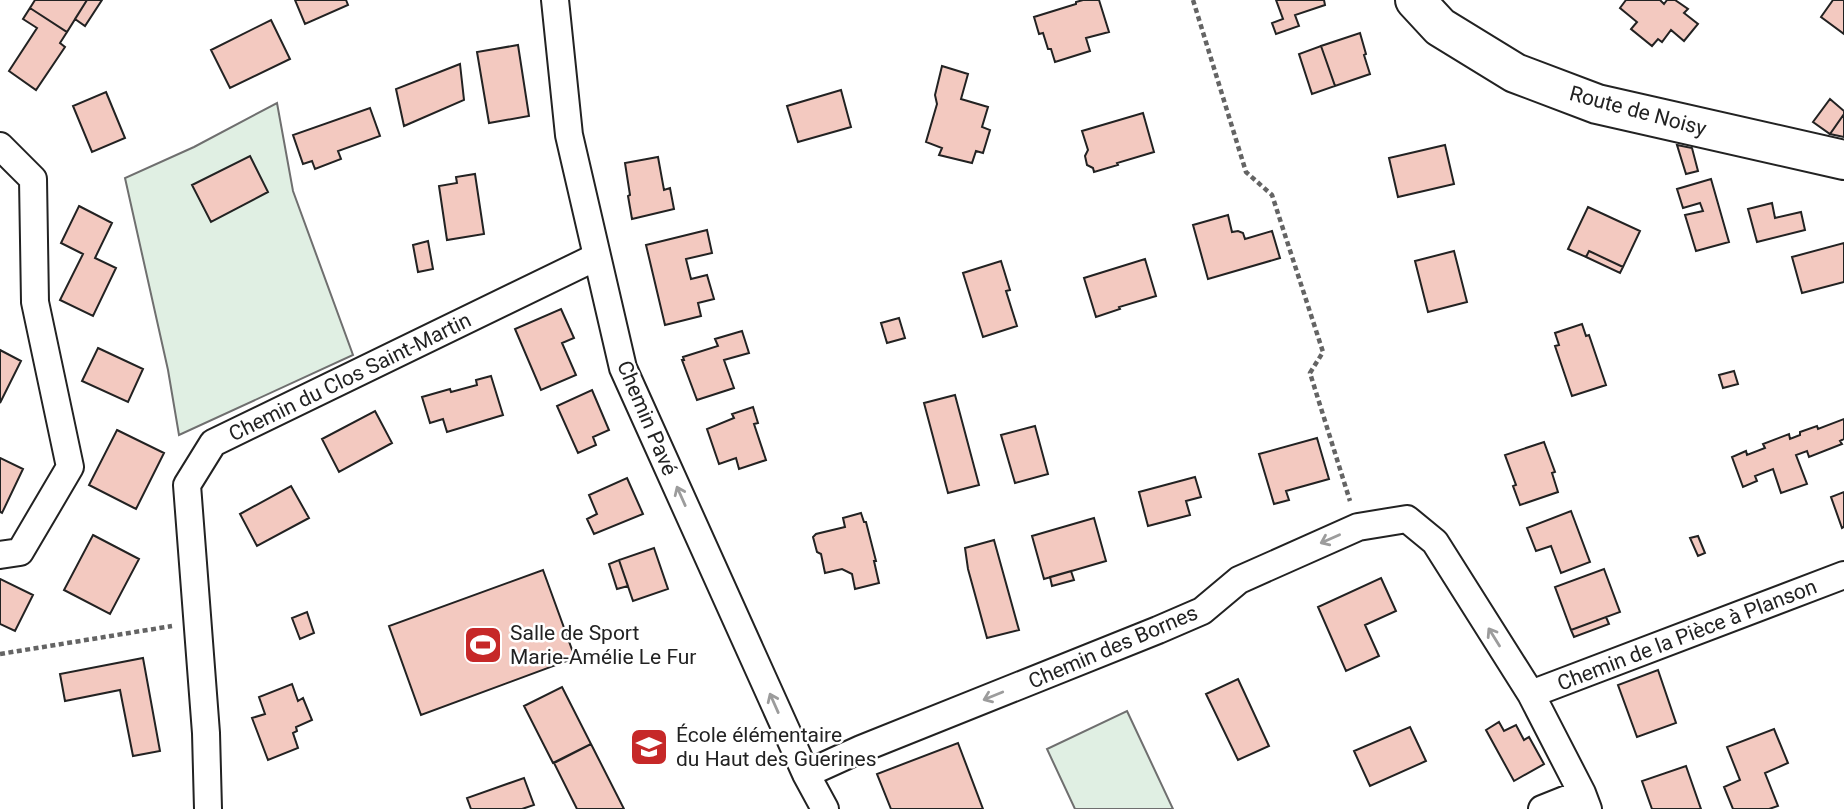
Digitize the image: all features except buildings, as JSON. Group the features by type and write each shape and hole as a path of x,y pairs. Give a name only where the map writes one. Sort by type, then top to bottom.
{"street":[{"name":"Chemin Pavé","path":"555,0 569,135 623,368 806,774 825,809"},
{"name":"Route de Noisy","path":"1415,0 1440,27 1515,73 1597,104 1844,160"},
{"path":"0,146 33,179 35,302 70,467 20,552 0,555"},
{"name":"Chemin du Clos Saint-Martin","path":"208,809 206,733 187,485 213,443 596,257"},
{"name":"Chemin des Bornes","path":"806,774 861,749 1180,621 1202,611 1239,580 1358,527 1407,519 1435,542 1531,694 1585,801"},
{"name":"Chemin de la Pièce à Planson","path":"1531,694 1844,575"},
{"path":"1542,809 1585,801"}],"path":[{"path":"1193,0 1246,172 1272,195 1323,352 1310,373 1358,527"},
{"path":"0,654 197,622"}],"green space":[{"path":"277,103 293,191 353,355 179,435 168,370 125,178 194,147"},
{"path":"1127,711 1173,809 1075,809 1047,749"}],"place":[{"name":"Salle de Sport Marie-Amélie Le Fur","path":"483,645"},
{"name":"École élémentaire du Haut des Guerines","path":"649,747"}]}
